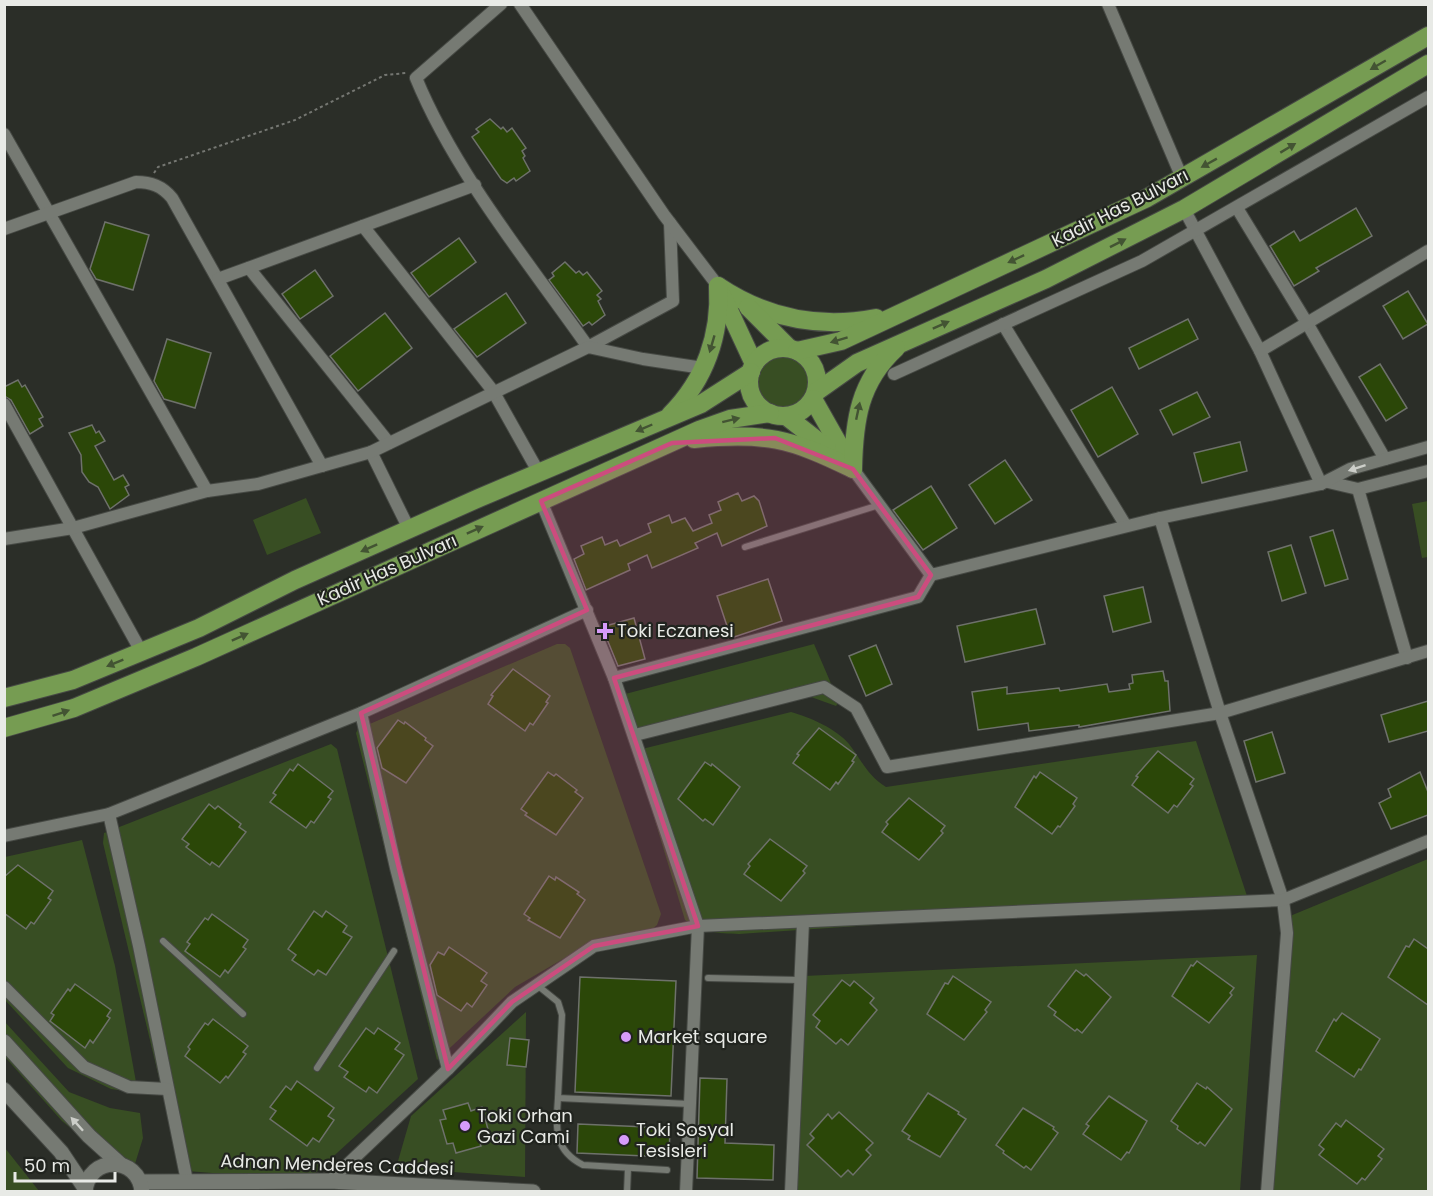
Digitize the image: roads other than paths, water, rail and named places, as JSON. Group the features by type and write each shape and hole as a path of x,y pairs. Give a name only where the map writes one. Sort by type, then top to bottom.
{"highway":[{"name":"Kadir Has Bulvarı","path":"793,349 841,341 1147,198 1428,36"},
{"name":"Kadir Has Bulvarı","path":"814,396 857,363 1004,297 1184,209 1428,63"},
{"path":"718,286 744,303 814,368 814,396 853,469"},
{"path":"718,286 752,368 752,396 853,469"},
{"path":"666,419 690,392 703,369 716,329 718,286"},
{"path":"744,303 786,317 818,322 873,319 909,309"},
{"path":"853,469 856,416 861,397 876,370 906,341"},
{"path":"752,368 765,353 793,349"},
{"name":"Kadir Has Bulvarı","path":"4,698 73,680 142,653 409,529 708,401 752,368"},
{"path":"778,415 801,411 814,396"},
{"name":"Kadir Has Bulvarı","path":"4,728 75,708 186,661 672,442 730,419 778,415"},
{"path":"672,442 734,436 775,438 802,445 853,469"}],"street":[{"path":"501,4 416,78 429,109 475,185 588,347 703,369"},
{"path":"520,4 670,223 718,286"},
{"path":"1108,4 1182,178"},
{"path":"894,374 1142,261 1428,96"},
{"path":"4,134 207,491"},
{"path":"4,229 136,182 148,183 161,188 172,198 322,466"},
{"path":"218,279 475,185"},
{"path":"1237,208 1307,322 1385,459"},
{"path":"1184,209 1260,351 1324,483"},
{"path":"4,539 73,528 207,491 258,484 371,452 588,347 673,302 670,223"},
{"path":"363,226 493,392 539,472"},
{"path":"1260,351 1428,251"},
{"path":"249,268 389,443"},
{"path":"1004,297 1017,318"},
{"path":"1004,324 1126,526"},
{"path":"4,404 142,653"},
{"path":"614,678 918,597 932,575 1160,518 1324,483 1350,469 1428,447"},
{"path":"371,452 409,529"},
{"path":"853,469 932,575"},
{"path":"1324,483 1358,489 1428,471"},
{"path":"1358,489 1407,658"},
{"path":"541,501 614,678 699,926 686,1191"},
{"path":"1160,518 1220,713 1283,900 1287,933 1267,1191"},
{"path":"4,836 109,814 361,713 587,609"},
{"path":"635,735 824,687 856,708 887,767 1220,713 1428,651"},
{"path":"361,713 396,867 448,1069"},
{"path":"109,814 139,946 187,1181"},
{"path":"330,1181 448,1069 512,1002 594,946 699,926 1283,900 1428,840"},
{"path":"790,1191 803,922"},
{"path":"4,987 84,1067 129,1087 167,1089"},
{"path":"4,1042 89,1137 120,1164 129,1167 141,1187"},
{"path":"4,1090 61,1152 85,1190"},
{"path":"85,1190 87,1179 101,1166 120,1164"},
{"name":"Adnan Menderes Caddesi","path":"141,1187 187,1181 330,1181 466,1190 533,1191"}],"lane":[{"path":"745,547 880,505"},
{"path":"163,941 243,1014"},
{"path":"317,1068 394,951"},
{"path":"708,978 800,981"},
{"path":"537,985 558,1002 562,1015 555,1133 568,1156 582,1165 667,1170"},
{"path":"558,1098 690,1104"},
{"path":"627,1191 628,1168"}],"place":[{"name":"Toki Eczanesi","path":"605,631"},
{"name":"Market square","path":"626,1037"},
{"name":"Toki Orhan Gazi Cami","path":"465,1126"},
{"name":"Toki Sosyal Tesisleri","path":"624,1140"}]}
